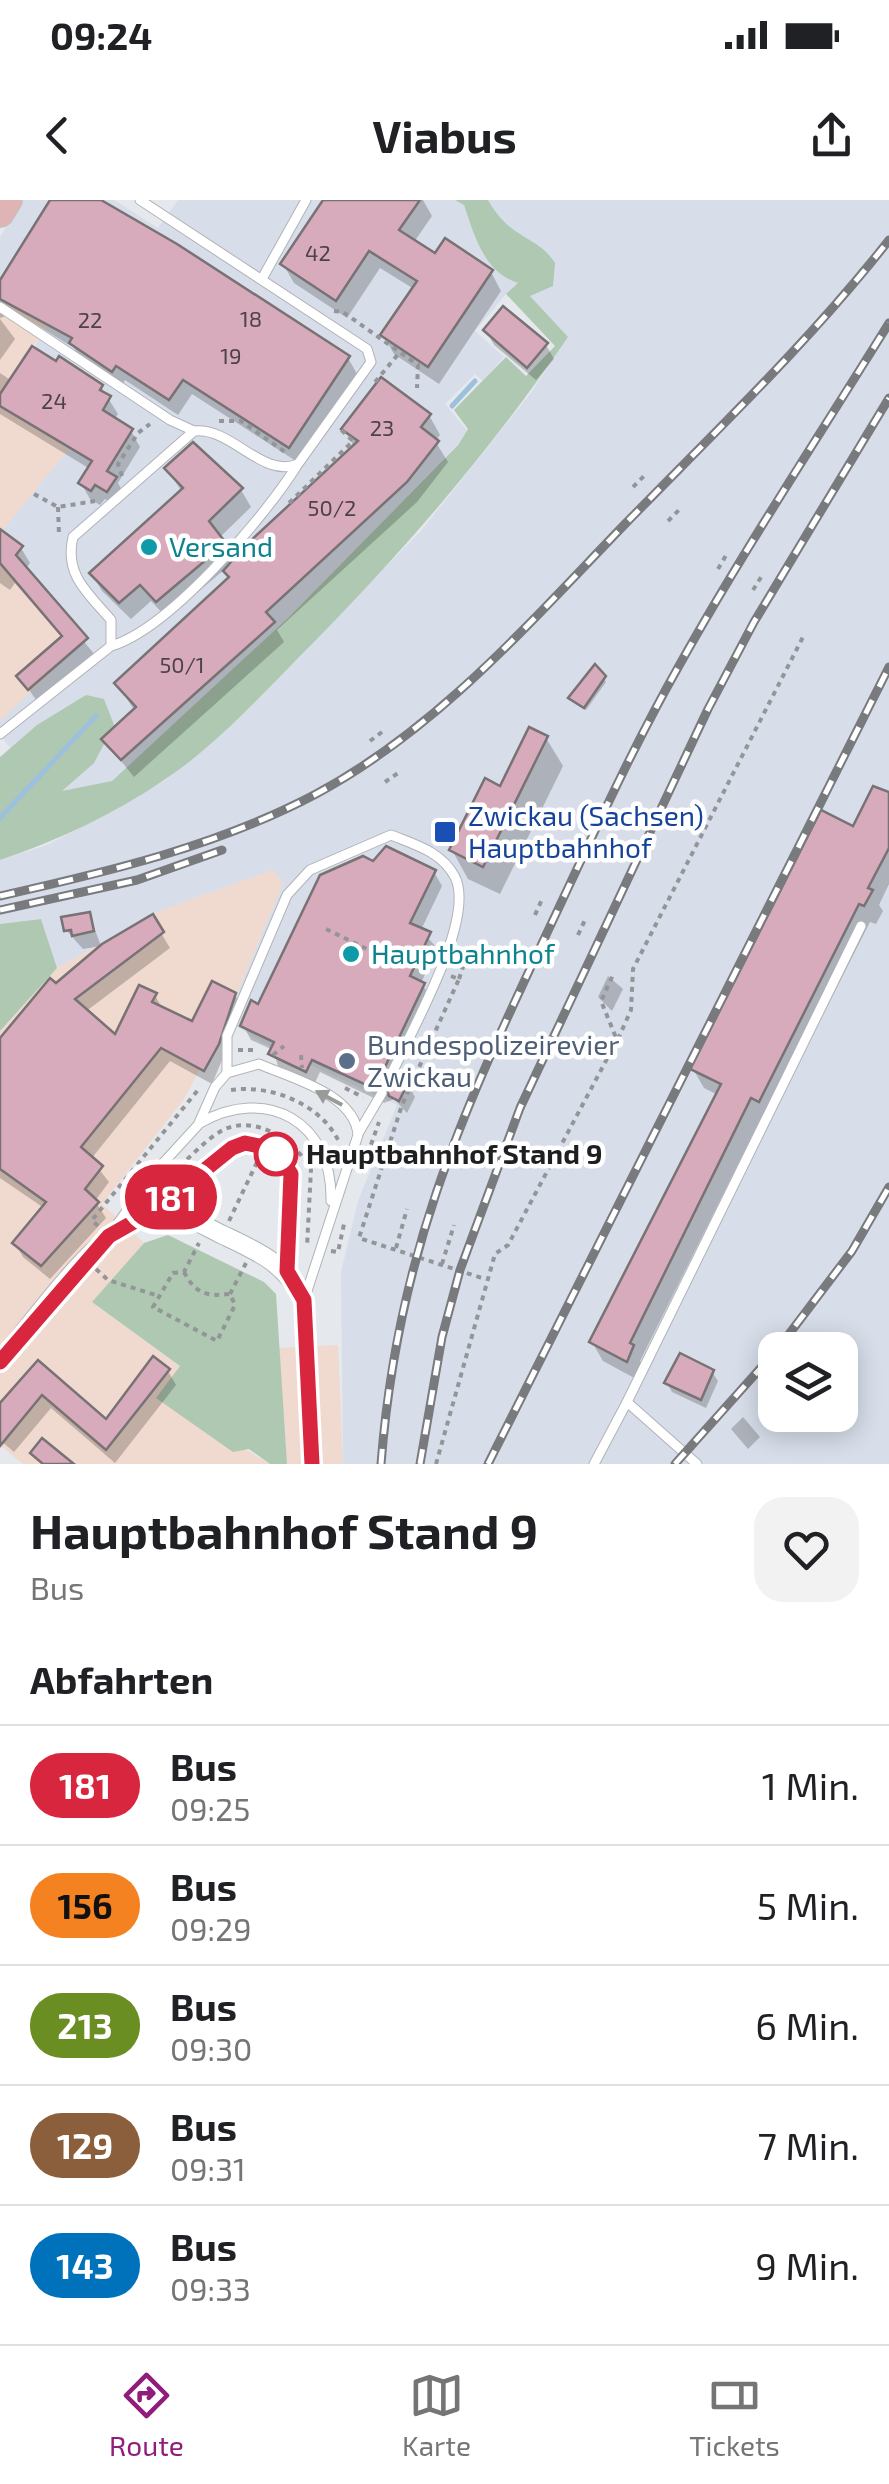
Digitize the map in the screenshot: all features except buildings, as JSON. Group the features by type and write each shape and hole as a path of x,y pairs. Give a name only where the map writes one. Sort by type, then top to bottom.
{"main road":[{"path":"0,213 8,200"}],"street":[{"path":"0,1362 109,1236 149,1214 176,1214 270,1258 287,1271 304,1300 312,1464"}],"lane":[{"path":"0,734 111,646 148,628 258,522 371,362 368,349 140,200"},
{"path":"262,278 306,200"},
{"path":"0,307 170,420 194,431 220,434 270,464 286,469 298,464"},
{"path":"111,646 111,620 74,577 68,556 73,537 194,431"},
{"path":"227,1073 227,1036 287,894 310,870 391,835 444,861 456,879 460,896 455,929 392,1072"},
{"path":"594,1464 861,926"},
{"path":"198,1125 215,1087 227,1073 259,1064 350,1110 358,1135"},
{"path":"304,1300 358,1135 382,1093"},
{"path":"109,1236 154,1174 198,1125 223,1110 244,1106 280,1114 316,1138 328,1159 330,1212"},
{"path":"149,1214 232,1148 245,1143 264,1147 282,1160 291,1174 287,1271"},
{"path":"627,1402 697,1464"}],"path":[{"path":"375,382 400,352"},
{"path":"286,505 353,441 338,426"},
{"path":"634,487 647,473"},
{"path":"668,520 682,506"},
{"path":"58,507 59,539"},
{"path":"718,569 728,552"},
{"path":"753,590 763,574"},
{"path":"436,1464 495,1254 508,1245 617,1040 631,1010 634,969 803,637"},
{"path":"370,741 386,729"},
{"path":"385,782 401,771"},
{"path":"535,915 543,897"},
{"path":"578,935 586,918"},
{"path":"326,930 373,952"},
{"path":"470,946 402,1105 358,1238 486,1279"},
{"path":"439,970 459,979"},
{"path":"613,975 601,1000 617,1040"},
{"path":"272,1055 284,1046"},
{"path":"301,1054 302,1069"},
{"path":"174,1172 225,1129 246,1126 286,1140 310,1169 306,1246"},
{"path":"396,1249 406,1209"},
{"path":"442,1265 454,1226"},
{"path":"184,1272 191,1259"},
{"path":"87,1262 108,1280 160,1296"},
{"path":"184,1272 192,1288 210,1297 230,1294"},
{"path":"184,1272 173,1273 153,1308 218,1341 235,1304 230,1294"},
{"path":"230,1294 236,1282"}],"shaded area":[{"path":"23,200 114,200 158,228 178,200 889,200 889,1464 343,1464 341,1272 358,1201 397,1105 261,1042 226,1020 283,883 273,870 156,912 57,968 41,919 0,924 0,860 47,845 113,810 165,780 209,744 420,532 530,394 568,337 518,284 506,294 475,331 504,357 483,381 475,374 445,404 467,430 458,444 289,617 112,781 60,792 27,769 0,735 0,721 87,638 18,558 23,549 3,530 69,449 0,406 48,324 0,294 0,237"},
{"path":"0,294 49,324 0,394"},
{"path":"0,406 69,449 3,530 23,549 88,638 0,721"},
{"path":"273,870 283,883 226,1020 184,1099 102,1204 144,1243 92,1302 180,1366 157,1398 270,1464 23,1464 0,1445 0,1031 57,968 156,912"},
{"path":"338,1345 343,1464 287,1464 279,1348"}],"green space":[{"path":"455,200 488,200 506,223 548,254 555,263 553,286 530,296 568,337 507,422 407,543 218,738 125,804 64,835 0,860 0,757 37,725 86,695 104,699 114,725 94,763 62,791 112,781 289,617 458,445 468,429 454,410 506,357 526,376 555,346 506,294 518,283 489,262 464,205"},
{"path":"41,919 57,968 0,1031 0,924"},
{"path":"168,1235 264,1282 276,1294 287,1464 270,1464 249,1449 233,1452 156,1398 180,1366 92,1302 144,1243"}],"waterway":[{"path":"452,406 475,381"},
{"path":"0,818 96,716"}],"railway":[{"path":"0,896 121,867 240,828 316,794 403,738 482,670 555,597 795,349 889,240"},
{"path":"381,1464 389,1389 417,1254 486,1066 594,832 662,697 730,578 889,323"},
{"path":"420,1464 442,1337 460,1270 520,1108 708,709 754,622 889,398"},
{"path":"488,1464 889,667"},
{"path":"0,910 137,880 222,850"},
{"path":"791,1332 852,1251 889,1187"},
{"path":"675,1464 758,1371"}],"bus line":[{"name":"181","path":"0,1362 109,1236 155,1210 232,1148 245,1143 264,1147 286,1164 294,1187 287,1271 304,1300 312,1464"}],"place":[{"name":"Versand","path":"149,547"},
{"name":"Zwickau (Sachsen) Hauptbahnhof","path":"445,832"},
{"name":"Hauptbahnhof","path":"351,954"},
{"name":"Bundespolizeirevier Zwickau","path":"347,1061"},
{"name":"Hauptbahnhof Stand 9","path":"276,1154"}]}
